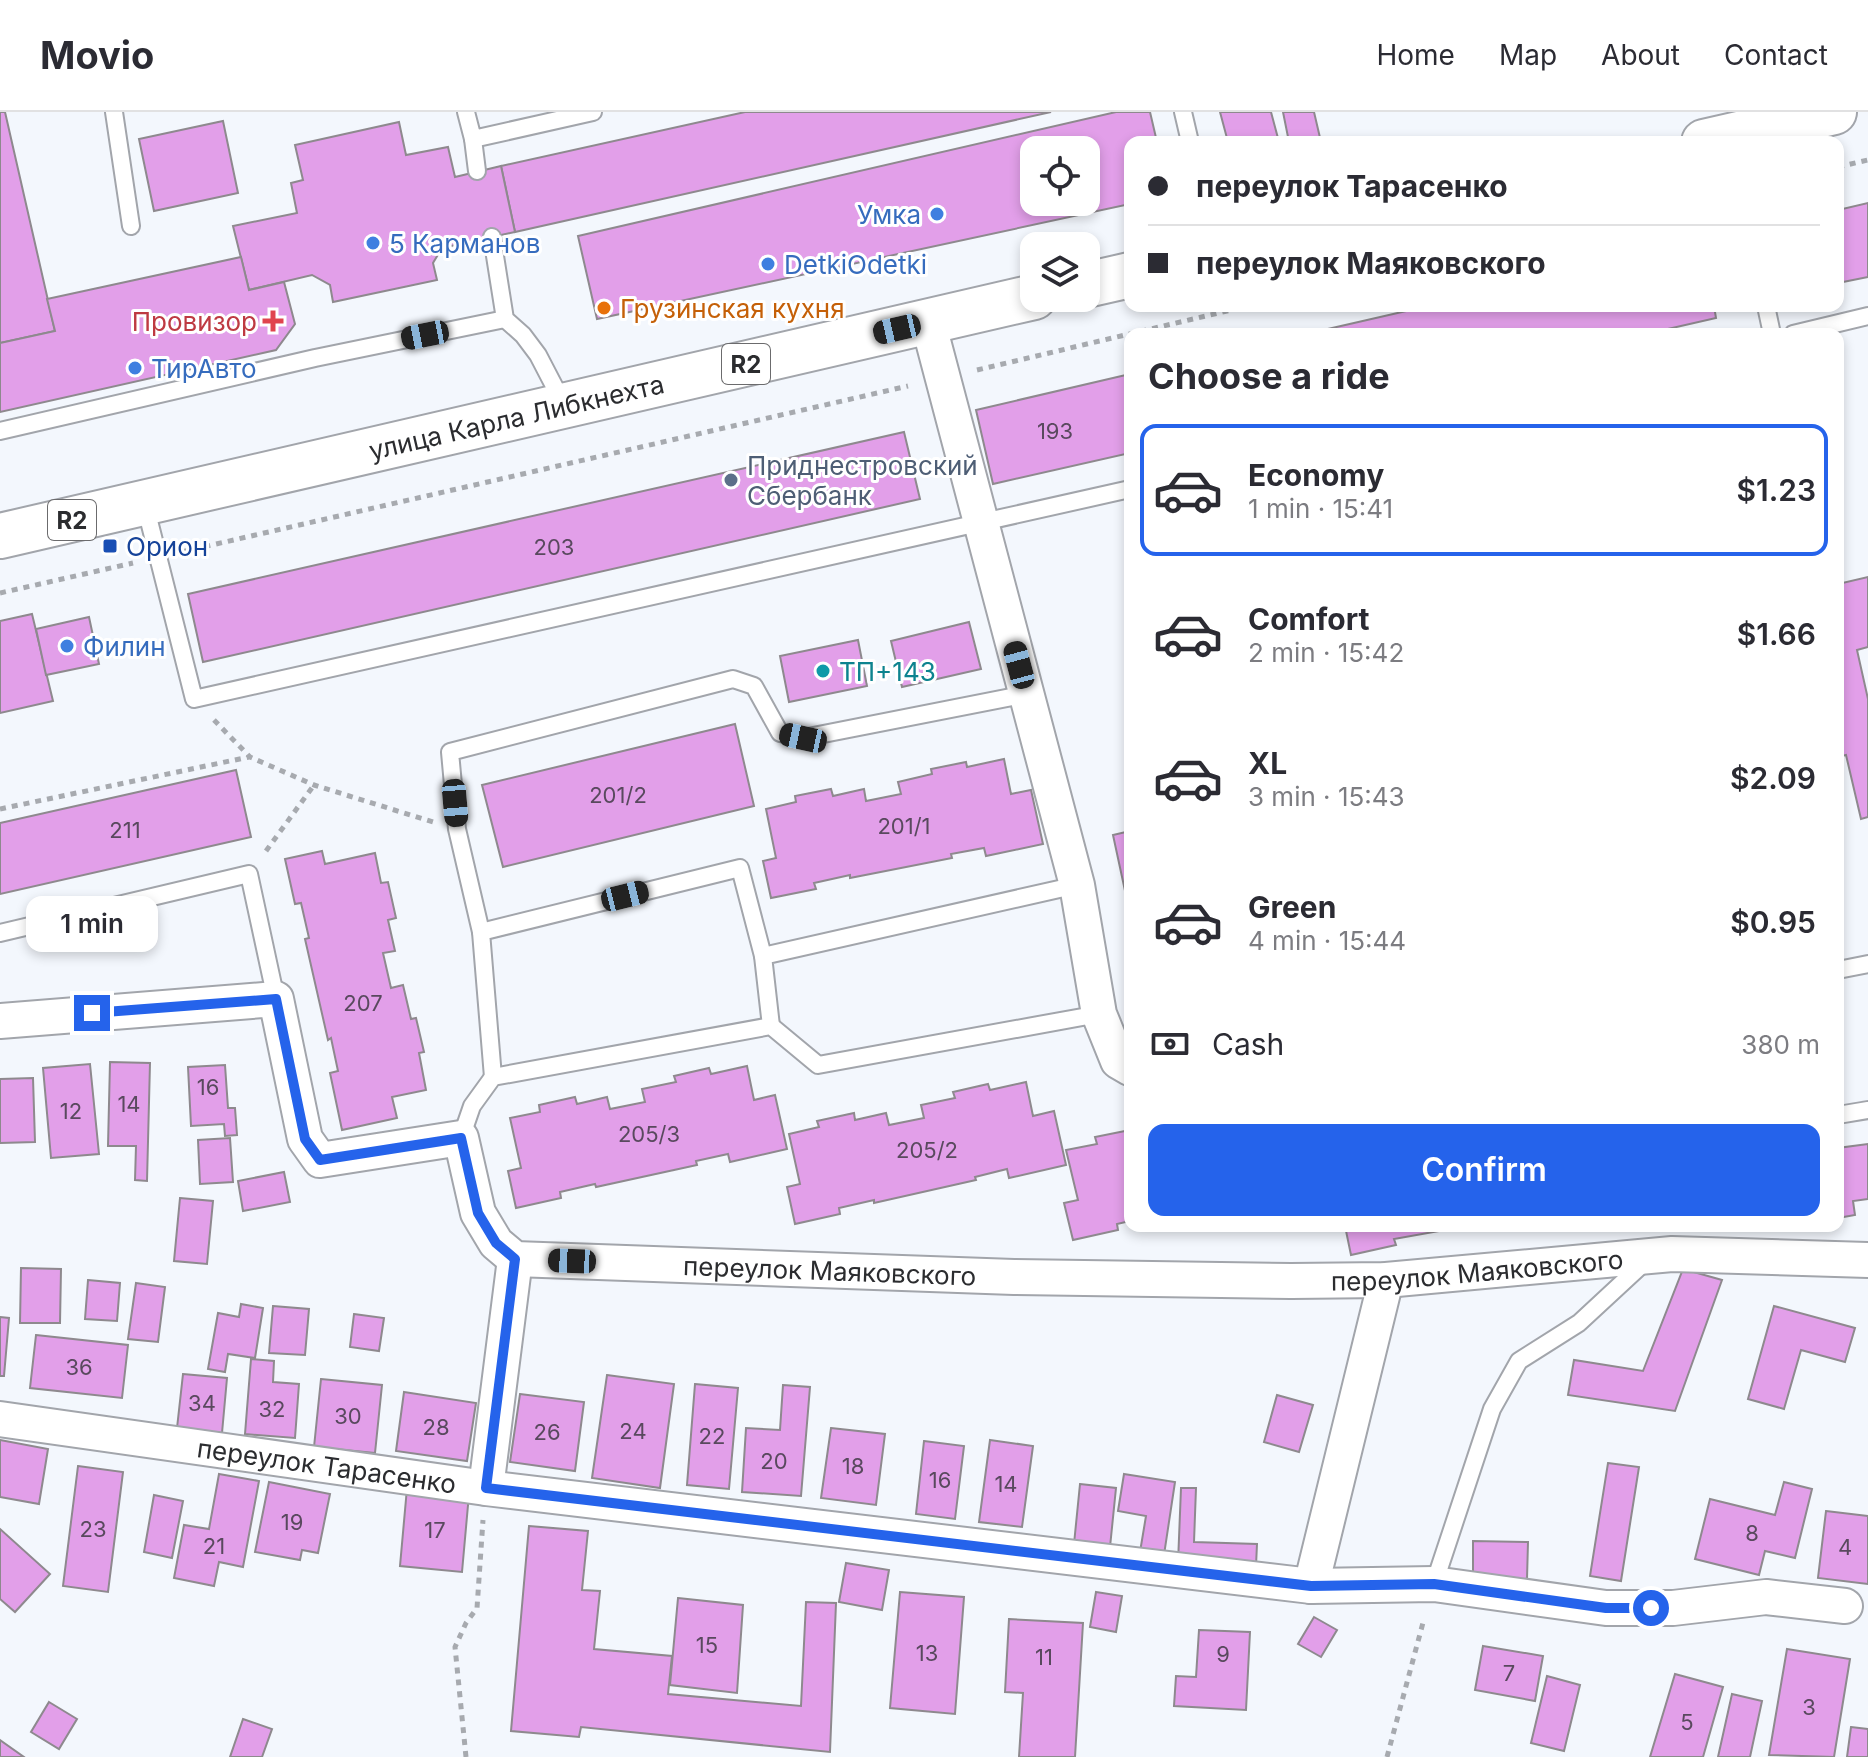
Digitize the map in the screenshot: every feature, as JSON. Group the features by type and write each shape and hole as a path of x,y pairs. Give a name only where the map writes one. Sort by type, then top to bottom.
{"main road":[{"path":"1720,136 1834,112"},
{"path":"1100,282 1124,276"},
{"name":"улица Карла Либкнехта","path":"0,536 1020,300"}],"street":[{"path":"928,322 1077,885 1099,1014 1118,1061 1124,1064"},
{"path":"0,1021 276,999 305,1139 320,1160 461,1138 478,1213 496,1243 515,1259 486,1488"},
{"name":"переулок Маяковского","path":"515,1259 1014,1277 1386,1280 1661,1245 1868,1260"},
{"path":"1311,1586 1386,1280"},
{"name":"переулок Тарасенко","path":"0,1419 486,1488 1311,1586 1434,1584 1606,1608 1673,1608 1766,1597 1845,1606"}],"lane":[{"path":"114,112 131,226"},
{"path":"466,112 477,171"},
{"path":"473,139 593,112"},
{"path":"1183,112 1189,136"},
{"path":"492,237 505,319 523,335 538,355 565,406"},
{"path":"1818,328 1868,316"},
{"path":"0,431 299,362 505,319"},
{"path":"145,503 194,699 1124,490"},
{"path":"461,1138 472,1106 493,1077 481,932 457,829 450,752 733,679 754,686 780,733 803,738 1027,694"},
{"path":"481,932 740,868 763,956 771,1026 818,1065 1099,1014"},
{"path":"0,933 249,874 276,999"},
{"path":"763,956 1077,885"},
{"path":"1844,969 1868,964"},
{"path":"493,1077 771,1026"},
{"path":"1844,1114 1868,1110"},
{"path":"1434,1584 1492,1409 1519,1361 1579,1323 1661,1245"}],"path":[{"path":"1844,166 1868,160"},
{"path":"1155,328 1223,312"},
{"path":"0,593 1124,335"},
{"path":"194,699 250,757 314,785 457,829"},
{"path":"0,809 250,757"},
{"path":"251,855 266,851 314,785"},
{"path":"466,1757 455,1647 477,1608 486,1488"},
{"path":"1387,1757 1434,1584"}],"building":[{"path":"0,112 5,112 55,331 0,343"},
{"path":"745,112 1051,112 515,232 501,166"},
{"path":"1116,112 1150,112 1156,136 1124,136 1124,205 1100,210 1100,136 1020,136 1020,216 1074,216 597,319 578,236"},
{"path":"1220,112 1271,112 1277,136 1226,136"},
{"path":"1283,112 1314,112 1320,136 1288,136"},
{"path":"223,121 238,193 154,211 139,139"},
{"path":"399,122 406,155 448,147 455,177 501,166 515,232 442,248 433,263 437,280 333,302 330,285 312,275 249,290 233,226 297,213 291,183 303,180 295,145"},
{"path":"1868,203 1868,277 1844,282 1844,209"},
{"path":"241,257 249,290 284,282 295,324 276,350 0,412 0,343 55,331 47,299"},
{"path":"1402,312 1715,312 1716,318 1672,328 1332,328"},
{"path":"1124,375 1124,454 993,484 976,410"},
{"path":"904,432 920,499 203,662 188,594"},
{"path":"1868,577 1868,647 1857,650 1868,699 1868,817 1861,819 1844,756 1844,583"},
{"path":"32,614 53,701 0,713 0,621"},
{"name":"Филин","path":"89,617 99,664 46,675 36,629"},
{"path":"969,622 981,669 902,687 891,641"},
{"name":"ТП+143","path":"858,640 867,686 789,702 780,656"},
{"path":"735,724 754,806 503,867 482,785"},
{"path":"1004,759 1011,794 1031,790 1043,844 986,856 984,848 951,854 952,858 814,883 816,889 771,898 763,861 776,858 766,809 796,802 795,796 831,789 833,796 864,789 866,801 901,794 898,782 932,774 931,769 966,762 967,767"},
{"path":"236,770 251,837 0,894 0,823"},
{"path":"1124,832 1124,886 1113,835"},
{"path":"322,851 325,864 375,853 381,883 388,882 396,918 388,920 395,951 383,953 391,988 403,985 411,1019 416,1018 424,1052 419,1053 426,1090 392,1097 397,1118 342,1130 330,1073 338,1071 305,939 309,938 301,903 295,904 285,859"},
{"path":"110,1062 150,1063 147,1181 135,1180 136,1146 108,1146"},
{"path":"90,1064 99,1154 51,1158 43,1068"},
{"path":"225,1065 228,1108 235,1108 237,1135 225,1136 224,1124 191,1126 188,1067"},
{"path":"747,1066 754,1100 775,1095 787,1149 730,1162 728,1154 696,1161 697,1165 560,1192 561,1198 516,1208 508,1171 521,1168 510,1118 540,1112 539,1105 575,1097 577,1104 607,1097 610,1109 645,1102 642,1089 676,1082 674,1076 709,1068 711,1074"},
{"path":"33,1078 35,1142 0,1143 0,1079"},
{"path":"1026,1082 1033,1116 1054,1111 1066,1165 1009,1178 1007,1169 975,1177 976,1180 839,1208 840,1214 795,1224 787,1187 800,1184 789,1134 819,1127 817,1121 854,1113 855,1120 886,1113 889,1125 924,1118 921,1105 955,1098 953,1092 988,1084 990,1090"},
{"path":"1124,1131 1124,1222 1117,1224 1118,1230 1073,1240 1064,1203 1078,1200 1066,1150 1097,1144 1095,1137"},
{"path":"230,1138 233,1182 200,1184 198,1140"},
{"path":"1868,1144 1868,1199 1853,1201 1855,1215 1844,1217 1844,1147"},
{"path":"284,1172 290,1202 243,1211 238,1181"},
{"path":"180,1198 213,1201 207,1264 174,1261"},
{"path":"1346,1232 1433,1232 1394,1239 1396,1245 1351,1255"},
{"path":"21,1268 61,1269 60,1323 20,1323"},
{"path":"1683,1269 1722,1280 1675,1411 1568,1395 1574,1360 1643,1371"},
{"path":"88,1280 120,1283 117,1321 85,1319"},
{"path":"136,1283 165,1287 158,1342 128,1339"},
{"path":"241,1304 263,1308 255,1358 228,1354 225,1372 208,1369 218,1313 239,1317"},
{"path":"273,1306 309,1309 305,1355 269,1353"},
{"path":"1774,1306 1855,1328 1845,1362 1801,1350 1784,1409 1748,1399"},
{"path":"354,1314 384,1318 379,1351 350,1347"},
{"path":"0,1317 9,1318 4,1376 0,1376"},
{"path":"36,1335 128,1345 122,1398 30,1388"},
{"path":"251,1359 274,1361 273,1382 299,1384 295,1438 245,1434"},
{"path":"183,1374 227,1378 222,1433 177,1428"},
{"path":"607,1375 674,1384 660,1488 592,1478"},
{"path":"321,1379 382,1385 375,1453 314,1447"},
{"path":"695,1384 738,1388 729,1489 687,1485"},
{"path":"783,1385 810,1387 801,1496 742,1492 746,1428 780,1430"},
{"path":"404,1392 476,1403 467,1461 396,1451"},
{"path":"520,1394 584,1402 575,1471 510,1462"},
{"path":"1277,1395 1313,1405 1299,1452 1264,1442"},
{"path":"831,1428 885,1434 876,1505 821,1498"},
{"path":"0,1440 48,1449 39,1504 0,1497"},
{"path":"990,1440 1033,1446 1022,1527 979,1522"},
{"path":"924,1441 964,1446 955,1519 916,1514"},
{"path":"1608,1463 1639,1467 1621,1581 1590,1576"},
{"path":"78,1466 123,1472 108,1592 63,1586"},
{"path":"219,1474 259,1481 243,1567 219,1562 214,1586 174,1578 184,1525 209,1529"},
{"path":"1124,1474 1175,1482 1164,1555 1140,1552 1146,1516 1118,1511"},
{"path":"269,1482 330,1494 318,1553 302,1550 300,1560 255,1552"},
{"path":"1784,1482 1812,1489 1795,1558 1765,1551 1759,1575 1695,1559 1710,1499 1775,1515"},
{"path":"1080,1484 1116,1488 1110,1547 1074,1544"},
{"path":"407,1488 469,1494 462,1572 400,1566"},
{"path":"1181,1488 1196,1488 1194,1542 1257,1544 1256,1566 1178,1563"},
{"path":"154,1495 183,1501 172,1558 144,1552"},
{"path":"1826,1511 1868,1516 1868,1584 1818,1578"},
{"path":"529,1526 588,1531 582,1590 600,1591 594,1649 672,1656 668,1694 801,1706 806,1602 836,1603 830,1752 581,1727 579,1737 511,1731"},
{"path":"0,1529 50,1574 15,1612 0,1599"},
{"path":"1473,1541 1528,1542 1527,1579 1473,1578"},
{"path":"846,1563 889,1570 882,1610 839,1602"},
{"path":"900,1592 964,1597 955,1714 890,1708"},
{"path":"1096,1592 1122,1596 1116,1632 1090,1627"},
{"path":"678,1598 743,1605 737,1693 670,1685"},
{"path":"1314,1617 1337,1630 1321,1657 1298,1644"},
{"path":"1009,1619 1083,1623 1075,1757 1019,1757 1023,1693 1005,1692"},
{"path":"1199,1630 1250,1632 1246,1710 1174,1706 1176,1676 1196,1677"},
{"path":"1483,1646 1543,1656 1535,1701 1475,1690"},
{"path":"1787,1649 1850,1659 1834,1757 1769,1755"},
{"path":"1675,1674 1723,1687 1703,1757 1650,1757"},
{"path":"1547,1676 1580,1685 1564,1751 1531,1743"},
{"path":"1732,1694 1762,1701 1750,1757 1718,1757"},
{"path":"49,1702 77,1719 59,1749 31,1732"},
{"path":"243,1719 272,1729 262,1757 230,1757"},
{"path":"1851,1727 1868,1729 1868,1757 1847,1757"},
{"path":"0,1740 24,1757 0,1757"}],"place":[{"name":"Умка","path":"937,214"},
{"name":"5 Карманов","path":"373,243"},
{"name":"DetkiOdetki","path":"768,264"},
{"name":"Грузинская кухня","path":"604,308"},
{"name":"Провизор","path":"273,321"},
{"name":"ТирАвто","path":"135,368"},
{"name":"Приднестровский Сбербанк","path":"731,480"},
{"name":"Орион","path":"110,546"},
{"name":"Филин","path":"67,646"},
{"name":"ТП+143","path":"823,671"}],"route":[{"path":"92,1013 276,999 305,1139 320,1160 461,1138 478,1213 496,1243 515,1259 486,1488 1311,1586 1434,1584 1606,1608 1651,1608"}]}
